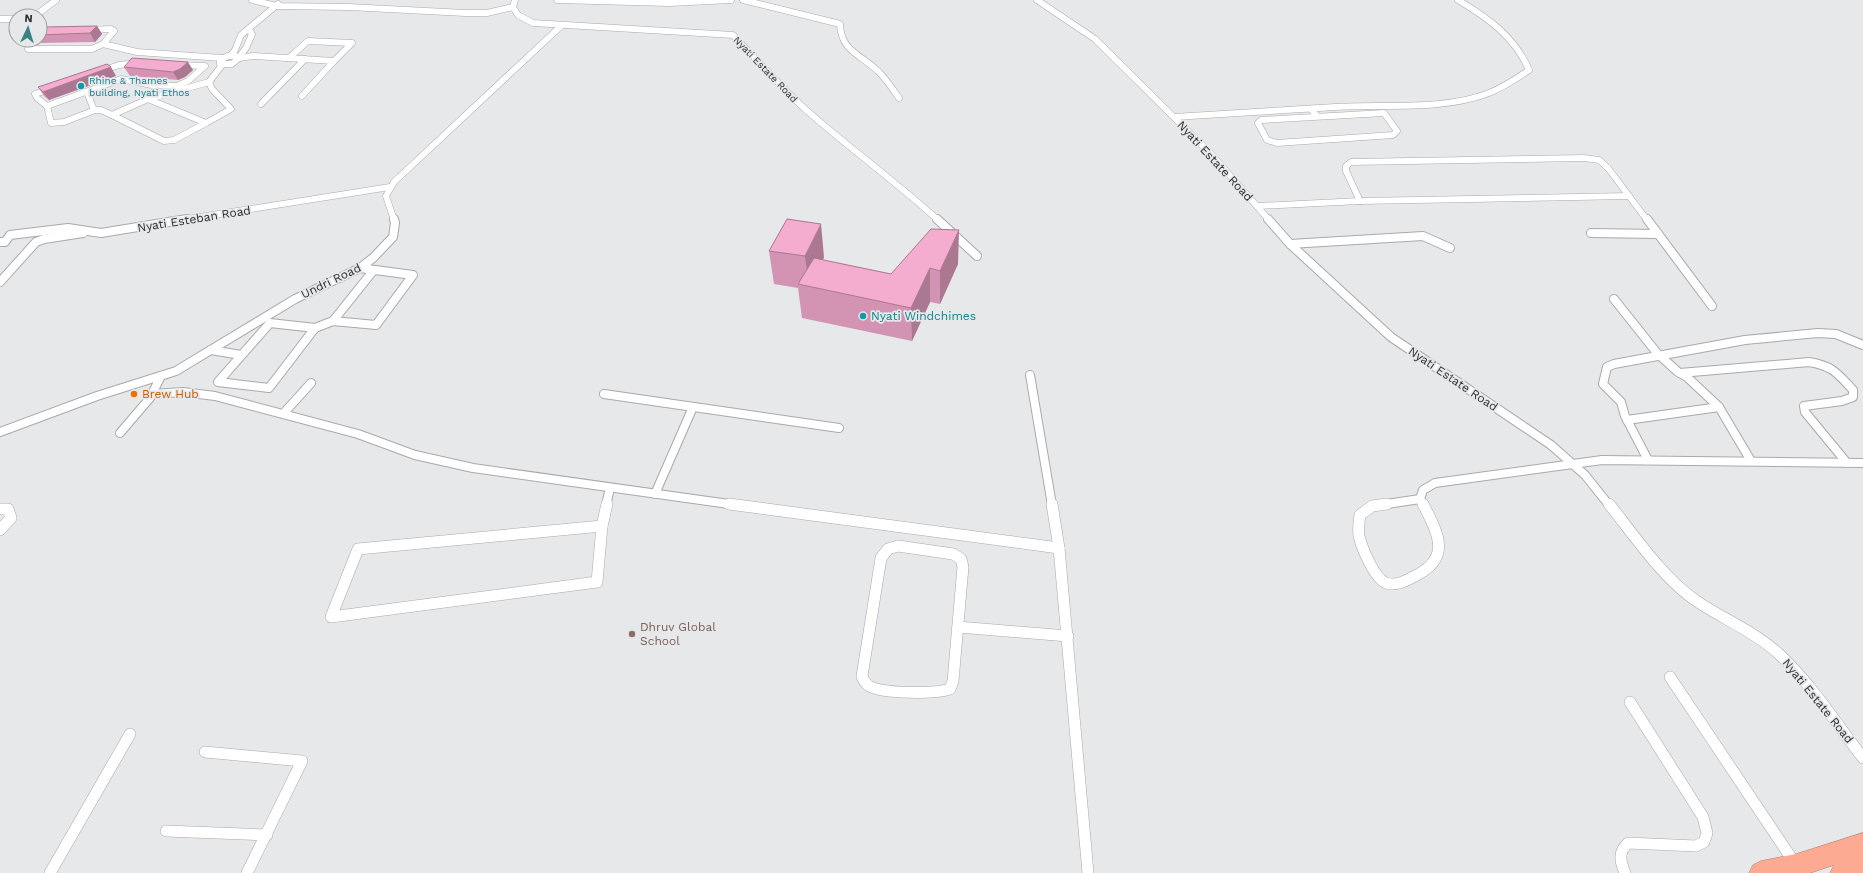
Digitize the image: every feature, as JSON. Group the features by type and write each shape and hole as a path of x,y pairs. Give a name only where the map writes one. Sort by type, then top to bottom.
{"highway":[{"path":"1761,873 1796,866 1863,844"}],"street":[{"path":"46,8 56,0"},
{"path":"252,0 276,6 348,7 480,13 513,7 515,0"},
{"path":"112,115 148,99 209,82 222,61 231,55 235,50 241,35 282,0"},
{"path":"557,0 669,4 731,0"},
{"path":"743,0 825,19 840,24 840,32 845,46 876,68 899,98"},
{"name":"Nyati Estate Road","path":"1037,0 1095,39 1212,155 1290,244 1336,289 1391,337 1536,433 1572,464 1603,497 1655,562 1684,591 1698,602 1758,636 1780,654 1797,672 1863,758"},
{"path":"1174,117 1311,109 1442,104 1468,99 1514,82 1529,70 1524,56 1482,14 1458,0"},
{"name":"Nyati Estate Road","path":"513,7 520,18 533,23 561,26 733,35 804,108 871,165 908,193 977,256"},
{"path":"390,187 561,26"},
{"path":"79,30 113,30 103,44"},
{"path":"29,48 28,49 92,48 103,44 137,52 235,63 246,48 252,34 248,30"},
{"path":"289,58 308,41 352,43 334,60 302,96"},
{"path":"231,55 239,57 253,56 334,60"},
{"path":"261,104 305,59"},
{"path":"47,106 121,79 135,62"},
{"path":"93,73 135,62 149,63"},
{"path":"170,93 177,86 188,81 205,66 171,64"},
{"path":"121,79 152,85 177,86"},
{"path":"59,85 36,94 37,98 47,106 51,124 94,110 101,110 164,141 174,140 231,109 212,89 209,82"},
{"path":"87,92 94,110"},
{"path":"148,99 206,123"},
{"path":"1311,109 1316,116"},
{"path":"1384,113 1397,131 1393,135 1277,143 1267,140 1258,123 1261,120 1316,116 1384,113"},
{"path":"1360,201 1346,171 1346,166 1351,162 1588,158 1599,160 1606,165 1630,196 1712,306"},
{"name":"Nyati Esteban Road","path":"0,242 5,242 10,235 68,228 101,233 390,187"},
{"name":"Undri Road","path":"0,432 97,396 176,371 295,299 360,268 373,258 393,237 395,223 386,196 390,187"},
{"path":"1258,206 1360,201 1630,196"},
{"path":"0,282 36,242 44,239 93,232"},
{"path":"1591,233 1658,234"},
{"path":"1290,244 1423,236 1430,237 1442,247 1450,248"},
{"path":"315,328 269,388 218,382 270,323 315,328 333,321 376,325 413,275 373,271 360,268"},
{"path":"333,321 373,271"},
{"path":"1614,299 1660,355 1680,373 1687,377 1719,407 1751,461"},
{"path":"1648,460 1627,420 1621,402 1603,384 1607,367 1614,364 1745,340 1818,333 1836,334 1849,338 1863,345"},
{"path":"211,350 241,356"},
{"path":"1680,373 1809,362 1825,365 1838,374 1853,390 1854,397 1842,401 1804,406 1805,412 1847,463"},
{"path":"1030,375 1060,548 1088,873"},
{"path":"120,433 153,394 161,376"},
{"path":"284,414 311,383"},
{"path":"153,394 183,392 215,396 358,434 406,452 439,461 474,468 610,488 1060,548"},
{"path":"604,394 839,428"},
{"path":"655,494 693,407"},
{"path":"1627,420 1719,407"},
{"path":"1420,499 1372,506 1360,515 1359,536 1374,572 1387,584 1395,584 1404,581 1429,569 1436,561 1438,544 1434,527 1420,499 1423,490 1435,483 1602,460 1863,463"},
{"path":"602,526 358,549 331,617 597,582 602,526 610,488"},
{"path":"0,509 8,510 11,518 0,530"},
{"path":"898,546 953,554 961,559 963,567 958,627 953,681 950,689 943,693 875,688 868,686 863,680 862,673 881,558 884,551 890,547 898,546"},
{"path":"958,627 1068,636"},
{"path":"1670,677 1796,866"},
{"path":"1625,873 1619,854 1622,848 1628,843 1696,846 1704,842 1707,833 1704,817 1630,702"},
{"path":"50,873 130,734"},
{"path":"205,752 302,761 267,835 247,873"},
{"path":"166,831 267,835"}],"building":[{"path":"97,26 90,33 48,35 48,27"},
{"path":"132,58 188,62 180,69 173,72 124,67"},
{"path":"107,64 111,67 43,92 38,87"},
{"path":"787,219 821,224 805,256 769,251"},
{"path":"931,229 959,230 940,271 930,268 911,308 798,284 814,258 891,274"}],"place":[{"name":"Rhine & Thames building, Nyati Ethos","path":"81,86"},
{"name":"Nyati Windchimes","path":"863,316"},
{"name":"Brew Hub","path":"134,394"},
{"name":"Dhruv Global School","path":"632,634"}]}
